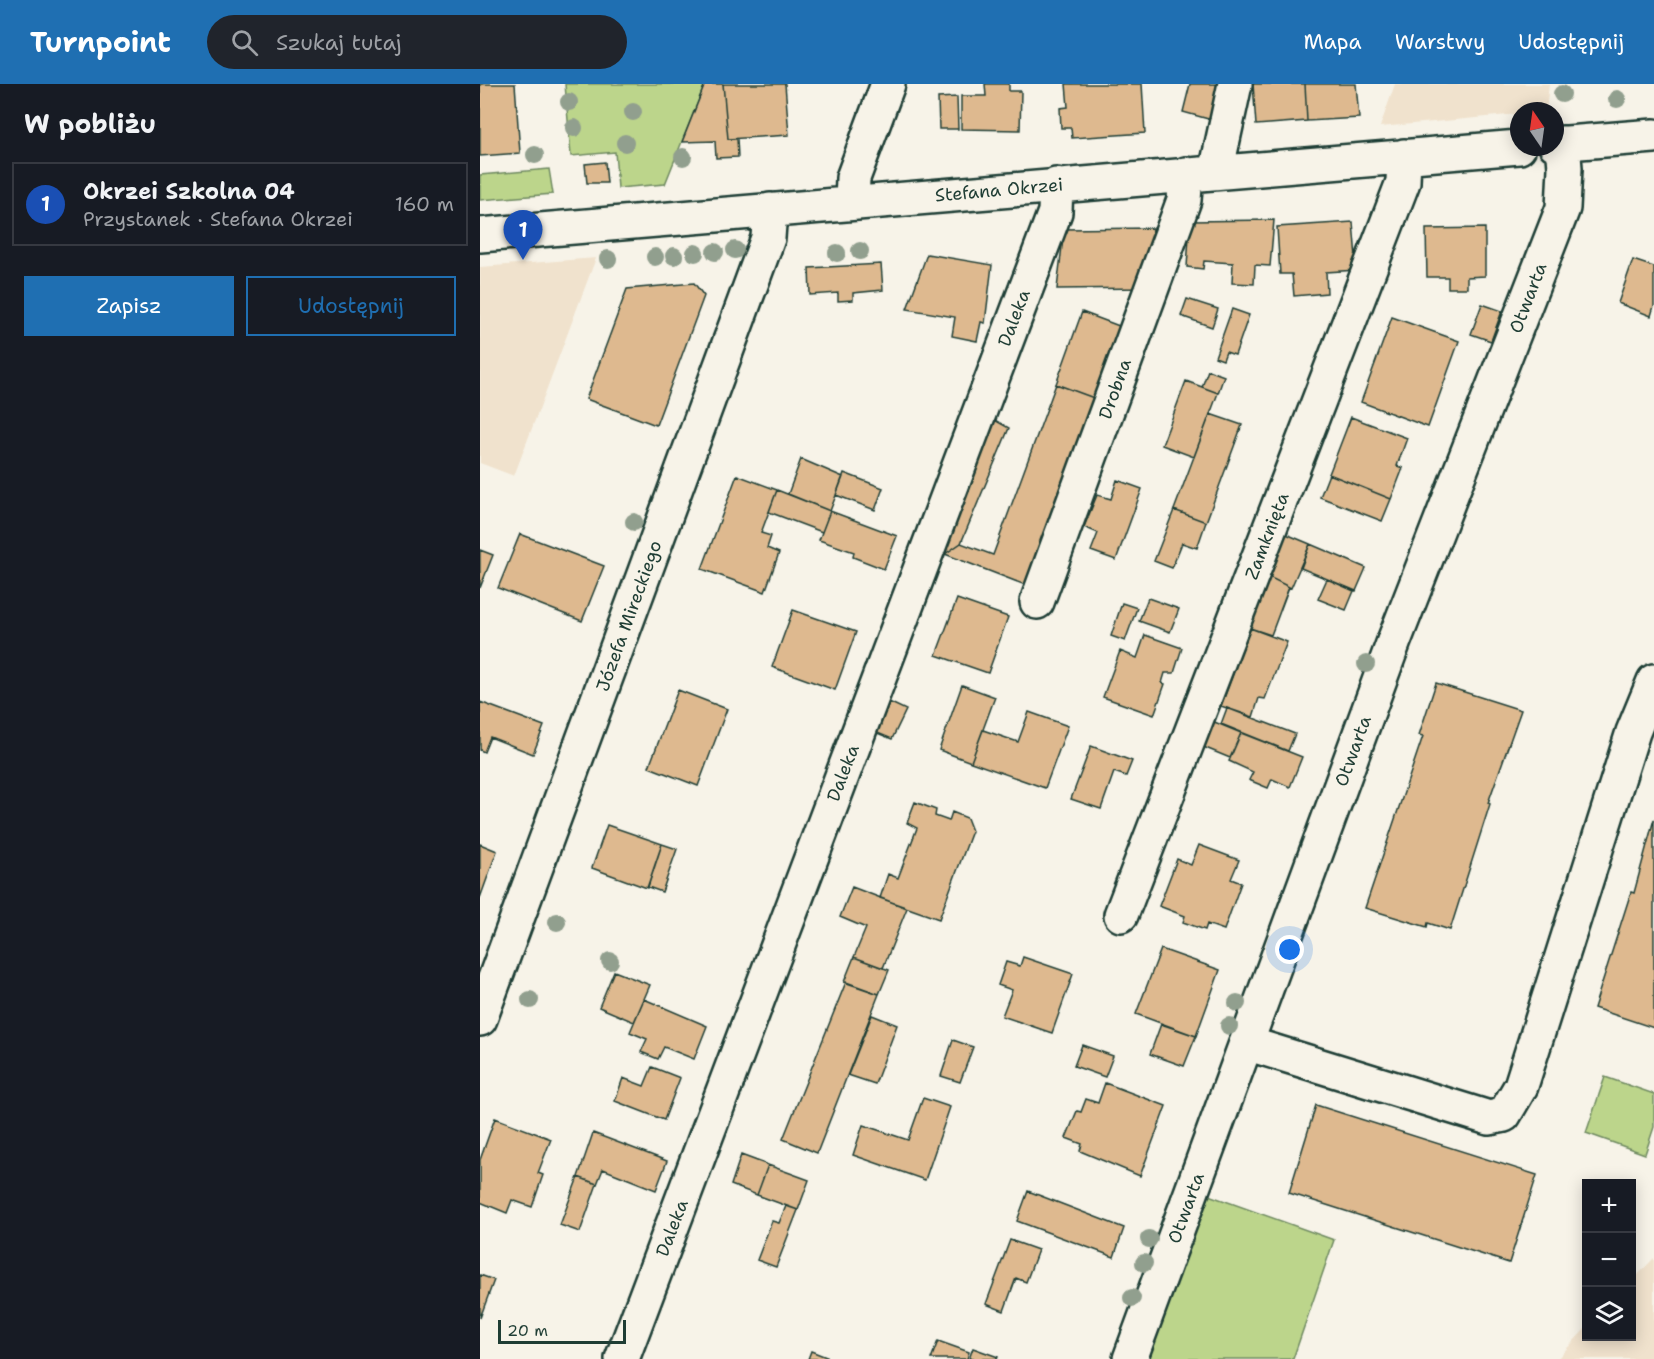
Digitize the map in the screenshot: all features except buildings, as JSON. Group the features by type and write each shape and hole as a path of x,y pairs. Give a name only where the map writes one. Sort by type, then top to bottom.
{"street":[{"path":"852,203 853,178 888,84"},
{"name":"Drobna","path":"1037,602 1184,200 1201,173 1235,84"},
{"path":"1564,144 1654,136"},
{"name":"Stefana Okrzei","path":"480,235 1510,148"},
{"name":"Zamknięta","path":"1121,915 1403,182 1404,156"},
{"name":"Otwarta","path":"1130,1359 1398,630 1563,208 1560,156"},
{"name":"Daleka","path":"622,1359 1054,212 1056,185"},
{"name":"Józefa Mireckiego","path":"480,1019 768,238 770,210"},
{"path":"1246,1043 1489,1119 1504,1115 1521,1086 1633,732 1654,681"}],"shaded area":[{"path":"1395,84 1549,84 1547,102 1510,102 1510,115 1380,127"},
{"path":"596,258 514,476 480,463 480,267"},
{"path":"1654,1258 1654,1359 1557,1359 1582,1332 1582,1341 1636,1341 1636,1277"}],"green space":[{"path":"565,84 705,84 665,184 618,188 615,152 571,156"},
{"path":"549,169 553,194 480,200 480,175"},
{"path":"1605,1077 1654,1094 1654,1127 1645,1154 1586,1133"},
{"path":"1200,1192 1334,1240 1293,1359 1141,1359"}],"place":[{"name":"Okrzei Szkolna 04","path":"523,260"}]}
